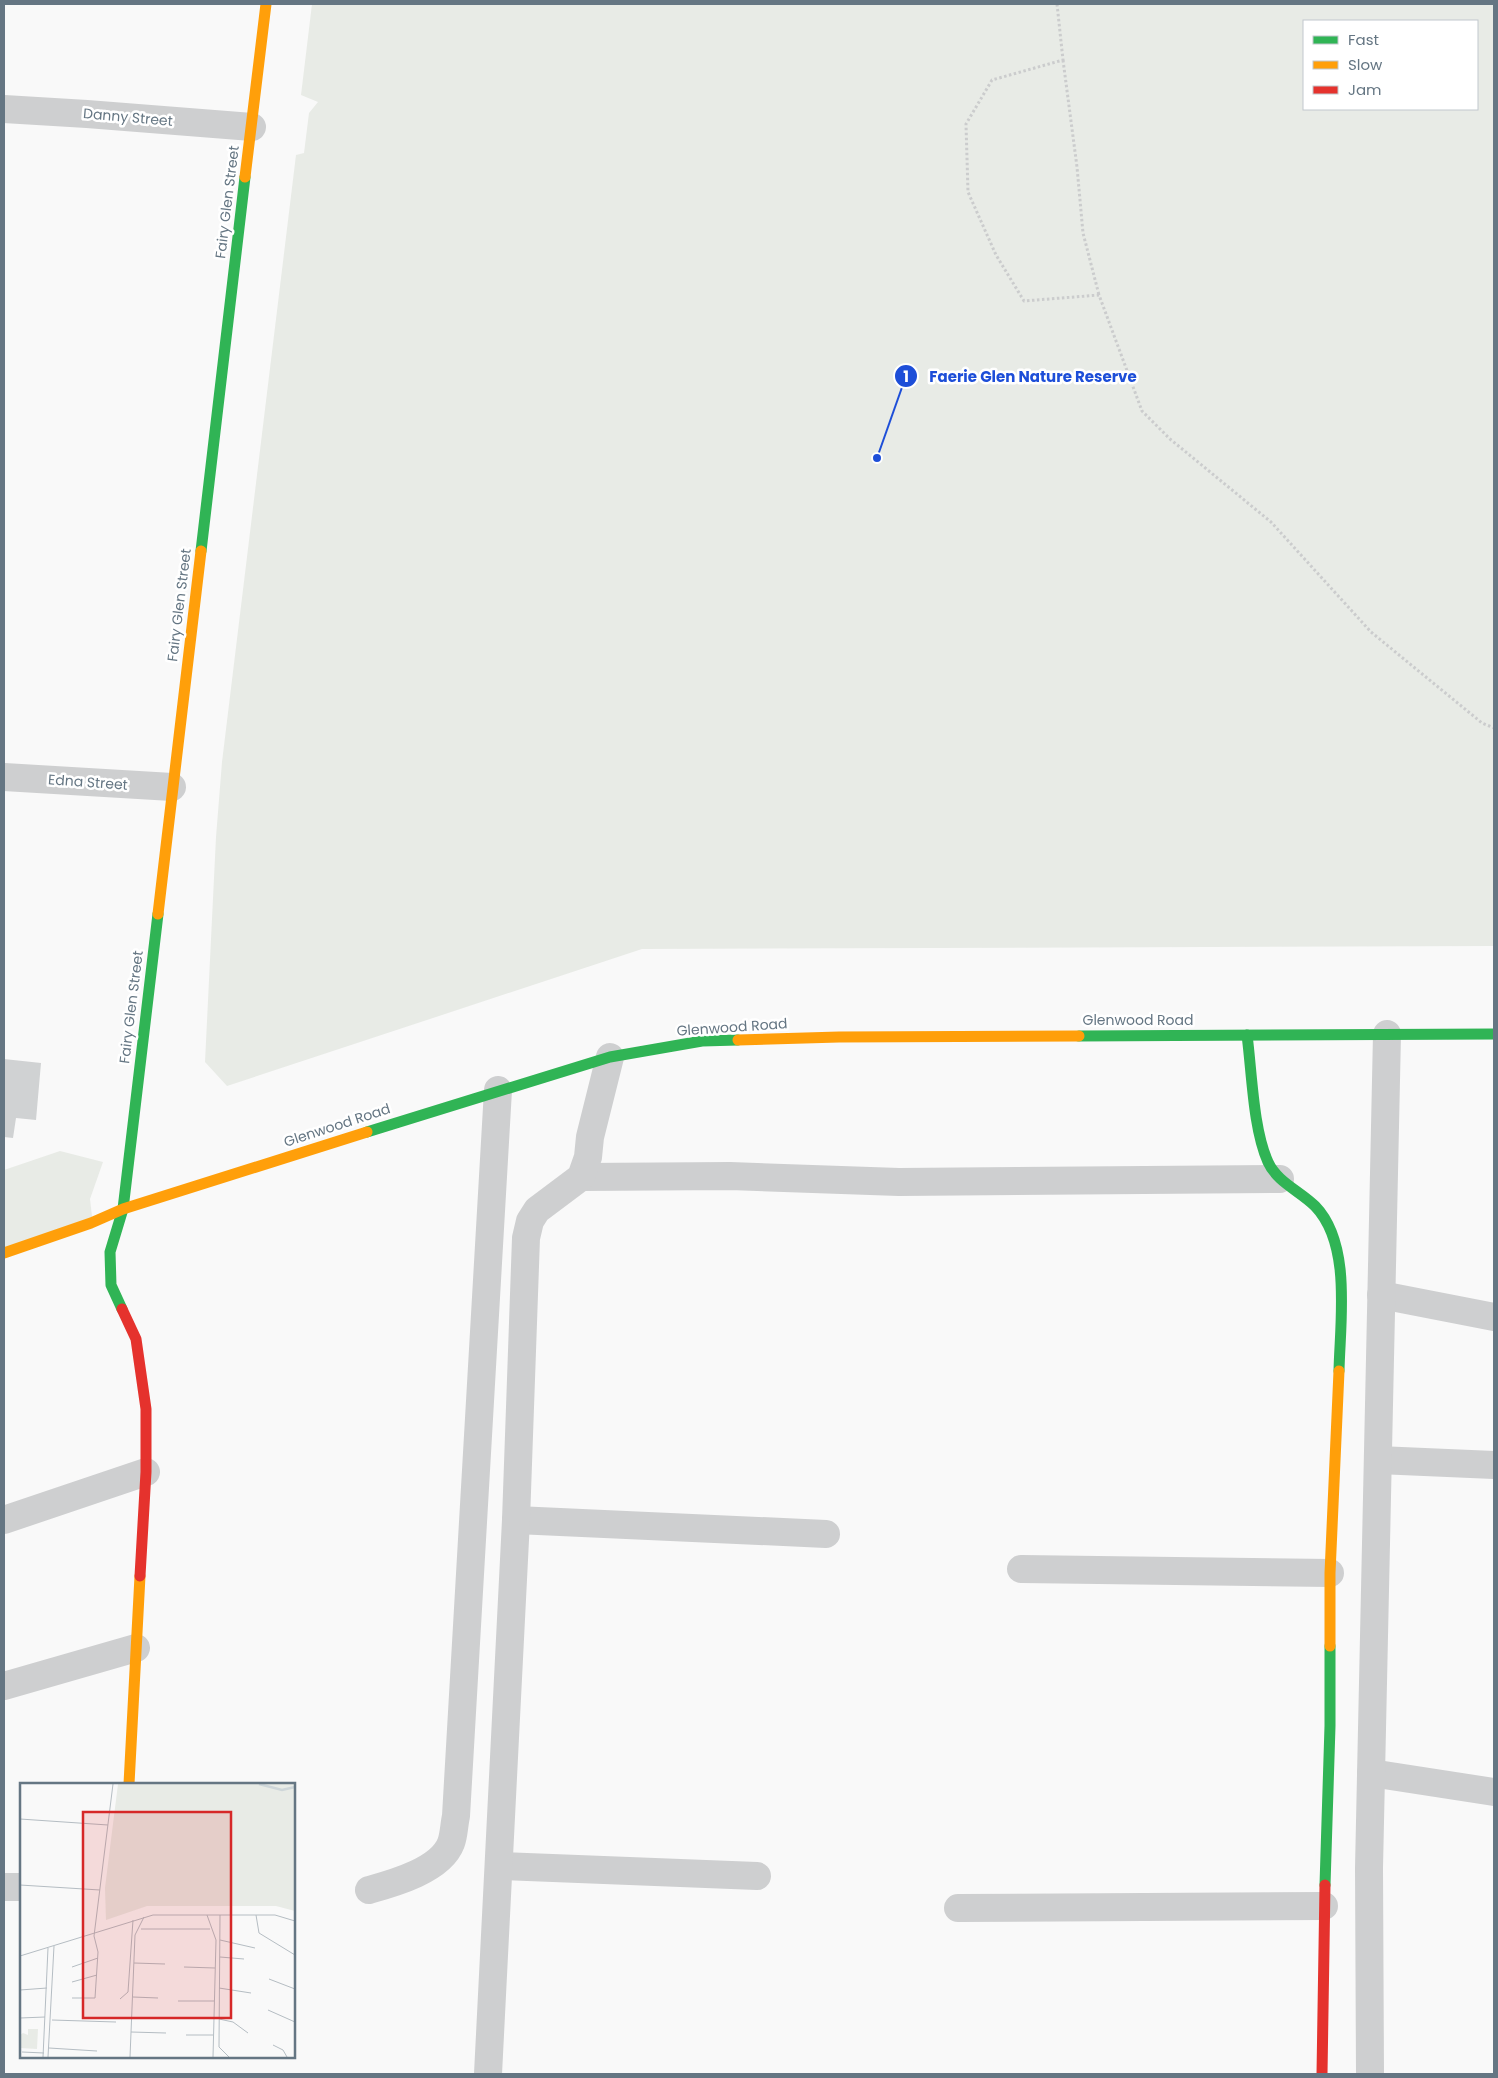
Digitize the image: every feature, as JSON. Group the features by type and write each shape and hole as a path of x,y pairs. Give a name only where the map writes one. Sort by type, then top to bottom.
{"street":[{"name":"Fairy Glen Street","path":"129,1783 133,1744 136,1648 146,1472 146,1410 136,1339 111,1285 110,1252 123,1209 266,4"},
{"name":"Danny Street","path":"4,109 252,127"},
{"name":"Edna Street","path":"4,776 172,788"},
{"path":"1370,2074 1369,1868 1387,1034"},
{"name":"Glenwood Road","path":"4,1253 91,1223 123,1209 498,1090 610,1057 669,1046 734,1039 1494,1034"},
{"path":"1248,1035 1260,1142 1269,1165 1280,1179 1298,1191 1316,1207 1326,1223 1337,1247 1341,1294 1330,1573 1330,1726 1324,1906 1322,2074"},
{"path":"488,2074 516,1520 526,1238 530,1221 537,1210 580,1177 588,1157 590,1137 610,1057"},
{"path":"369,1890 406,1879 444,1856 451,1844 456,1816 498,1090"},
{"path":"580,1177 730,1176 899,1182 1280,1179"},
{"path":"1381,1296 1494,1317"},
{"path":"1378,1460 1494,1465"},
{"path":"4,1520 146,1472"},
{"path":"516,1520 826,1534"},
{"path":"1021,1568 1330,1573"},
{"path":"4,1686 136,1648"},
{"path":"1371,1773 1494,1792"},
{"path":"499,1866 757,1876"},
{"path":"4,1887 20,1887"},
{"path":"958,1908 1324,1906"}],"path":[{"path":"1057,4 1083,233 1099,295 1142,411 1170,438 1272,522 1371,632 1482,723 1494,728"},
{"path":"1063,60 992,80 966,124 968,192 996,255 1024,301 1099,295"}],"shaded area":[{"path":"312,4 1494,4 1494,946 642,949 227,1086 205,1062 216,837 222,762 296,155 304,153 309,113 318,102 301,95"},
{"path":"60,1151 103,1162 90,1199 93,1225 4,1254 4,1170"}],"building":[{"path":"4,1059 41,1063 36,1120 16,1118 13,1138 4,1137"}],"traffic: fast":[{"path":"201,551 245,177"},
{"path":"122,1309 111,1285 110,1252 123,1209 158,914"},
{"path":"1079,1036 1494,1034"},
{"path":"1247,1035 1256,1117 1268,1162 1283,1181 1315,1206 1327,1222 1334,1241 1339,1262 1342,1307 1339,1371"},
{"path":"367,1132 610,1057 702,1041 738,1040"},
{"path":"1325,1885 1330,1726 1330,1646"}],"traffic: slow":[{"path":"245,177 266,4"},
{"path":"158,914 201,551"},
{"path":"738,1040 839,1037 1079,1036"},
{"path":"4,1253 91,1223 123,1209 367,1132"},
{"path":"1330,1646 1330,1573 1339,1371"},
{"path":"129,1783 140,1576"}],"traffic: jam":[{"path":"122,1309 136,1339 146,1409 146,1472 140,1576"},
{"path":"1322,2074 1325,1885"}],"place":[{"name":"Faerie Glen Nature Reserve","path":"877,458"}]}
